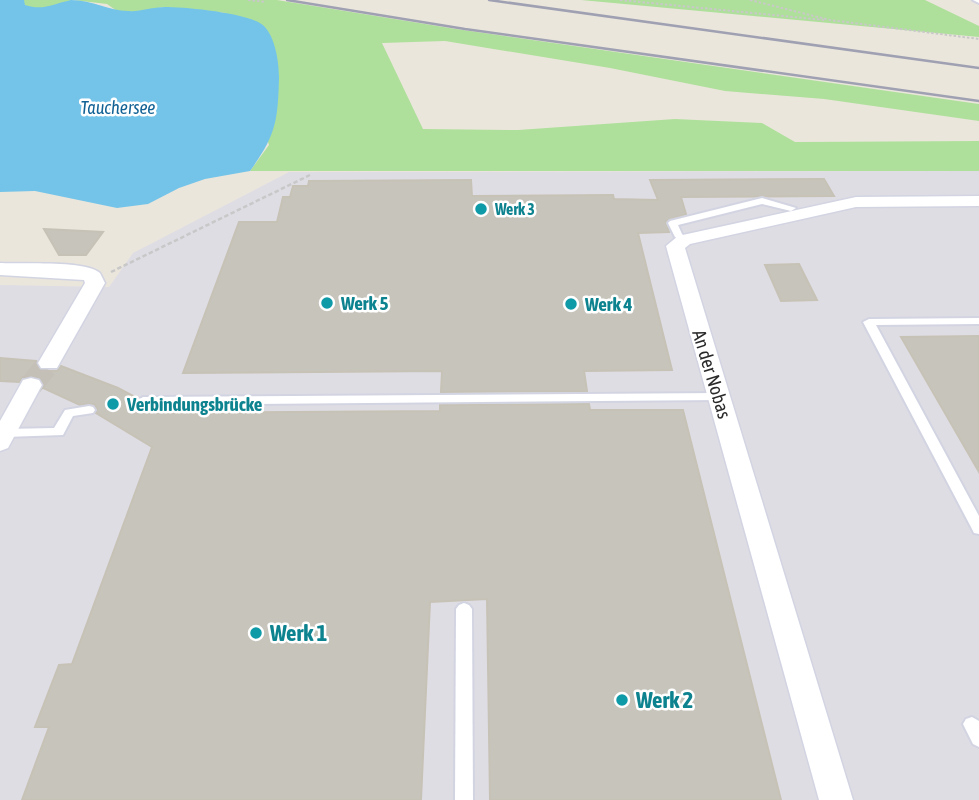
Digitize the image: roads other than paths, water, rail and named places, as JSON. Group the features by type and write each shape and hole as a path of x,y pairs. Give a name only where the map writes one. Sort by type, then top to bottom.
{"street":[{"path":"684,240 856,202 979,201"},
{"name":"An der Nobas","path":"684,240 675,246 676,254 836,800"},
{"path":"0,269 79,272 92,276 95,283 49,363"},
{"path":"3,438 27,393"}],"lane":[{"path":"684,240 678,235 674,223 762,201 791,208"},
{"path":"979,321 869,322 979,529"},
{"path":"143,401 719,397"},
{"path":"3,438 58,432 69,413 89,410"},
{"path":"464,609 464,800"}],"water":[{"name":"Tauchersee","path":"0,0 24,0 25,5 37,7 71,0 121,11 187,8 232,14 257,21 271,36 279,71 276,117 265,147 250,171 205,179 179,188 148,204 117,208 35,191 0,192"}],"tunnel":[{"path":"31,385 49,363"}],"railway":[{"path":"287,0 465,29 979,101"},
{"path":"489,0 979,68"}],"place":[{"name":"Werk 3","path":"481,209"},
{"name":"Werk 5","path":"327,303"},
{"name":"Werk 4","path":"571,304"},
{"name":"Verbindungsbrücke","path":"113,404"},
{"name":"Werk 1","path":"256,633"},
{"name":"Werk 2","path":"622,700"}]}
